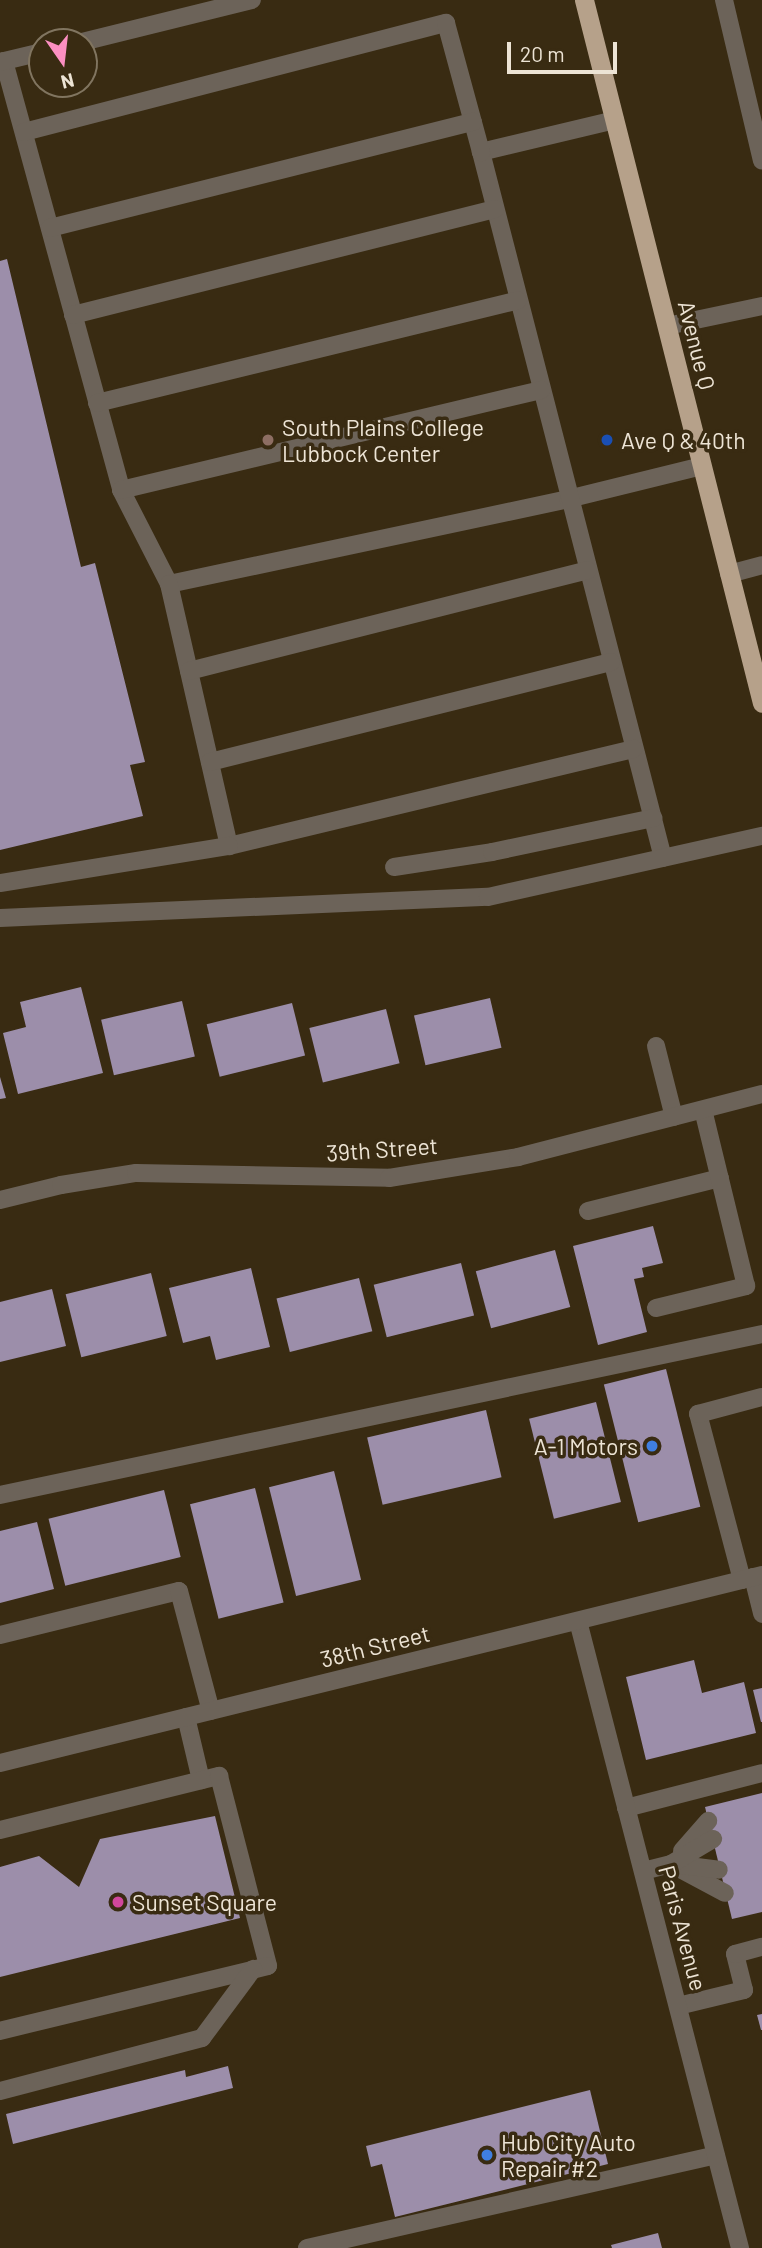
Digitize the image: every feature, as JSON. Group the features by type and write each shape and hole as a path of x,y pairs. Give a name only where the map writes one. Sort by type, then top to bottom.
{"highway":[{"name":"Avenue Q","path":"584,0 762,703"}],"street":[{"path":"98,38 253,0"},
{"path":"724,0 762,161"},
{"path":"24,132 446,23 663,858"},
{"path":"28,56 2,62 24,132 121,491 169,584 229,846"},
{"path":"481,152 615,120"},
{"path":"50,228 473,122"},
{"path":"73,315 495,209"},
{"path":"97,403 518,300"},
{"path":"667,326 762,306"},
{"path":"121,491 541,390"},
{"path":"169,584 568,499 702,466"},
{"path":"729,574 762,565"},
{"path":"189,671 587,570"},
{"path":"210,762 611,662"},
{"path":"0,883 229,846 634,749"},
{"path":"394,867 492,852 653,818"},
{"path":"0,918 488,897 762,835"},
{"path":"656,1046 674,1117"},
{"name":"39th Street","path":"0,1200 61,1185 136,1173 389,1178 518,1157 762,1094"},
{"path":"656,1308 746,1286 703,1110"},
{"path":"588,1211 720,1178"},
{"path":"0,1495 762,1335"},
{"path":"762,1397 698,1413 762,1614"},
{"name":"38th Street","path":"0,1763 752,1578"},
{"path":"0,1635 179,1591 211,1711"},
{"name":"Paris Avenue","path":"578,1621 740,2248"},
{"path":"186,1717 201,1780"},
{"path":"626,1808 762,1773"},
{"path":"0,1830 219,1776 268,1966 0,2031"},
{"path":"671,1864 708,1821"},
{"path":"643,1871 671,1864 713,1839"},
{"path":"671,1864 719,1871"},
{"path":"671,1864 724,1893"},
{"path":"678,2006 744,1990 735,1954 762,1947"},
{"path":"0,2091 202,2038 253,1969"},
{"path":"307,2248 716,2155"}],"building":[{"path":"7,259 81,567 95,563 145,762 130,765 143,816 0,850 0,261"},
{"path":"81,987 103,1073 18,1094 3,1033 26,1027 20,1002"},
{"path":"490,998 501,1048 425,1065 414,1016"},
{"path":"182,1001 195,1057 114,1075 101,1020"},
{"path":"292,1003 305,1055 220,1077 207,1024"},
{"path":"386,1009 400,1063 323,1082 309,1028"},
{"path":"0,1077 6,1098 0,1099"},
{"path":"653,1226 663,1263 642,1268 644,1277 634,1279 647,1332 598,1345 573,1246"},
{"path":"555,1250 570,1307 491,1328 476,1271"},
{"path":"461,1263 474,1315 387,1337 374,1285"},
{"path":"251,1268 270,1347 216,1360 210,1336 183,1343 169,1288"},
{"path":"151,1273 167,1336 81,1357 66,1294"},
{"path":"359,1278 372,1331 290,1352 277,1299"},
{"path":"52,1289 66,1346 0,1362 0,1302"},
{"name":"A-1 Motors","path":"666,1369 700,1507 638,1522 604,1384"},
{"path":"596,1402 621,1502 554,1519 529,1419"},
{"path":"486,1410 502,1477 383,1505 367,1437"},
{"path":"334,1471 361,1580 296,1596 269,1487"},
{"path":"255,1488 284,1602 219,1619 190,1504"},
{"path":"164,1490 181,1557 65,1586 49,1519"},
{"path":"37,1522 54,1589 0,1603 0,1531"},
{"path":"694,1660 702,1693 744,1682 756,1733 646,1760 626,1677"},
{"path":"762,1688 762,1722 761,1722 753,1690"},
{"path":"762,1793 762,1912 732,1919 705,1807"},
{"name":"Sunset Square","path":"215,1816 240,1918 0,1977 0,1867 39,1856 79,1887 100,1839"},
{"path":"762,2014 762,2030 761,2030 757,2015"},
{"path":"228,2066 233,2088 13,2144 6,2114 185,2070 186,2077"},
{"name":"Hub City Auto Repair #2","path":"590,2090 608,2164 395,2217 382,2164 371,2167 366,2146"},
{"path":"658,2233 662,2248 612,2248 611,2245"}],"place":[{"name":"South Plains College Lubbock Center","path":"268,440"},
{"name":"Ave Q & 40th","path":"607,440"},
{"name":"A-1 Motors","path":"652,1446"},
{"name":"Sunset Square","path":"118,1902"},
{"name":"Hub City Auto Repair #2","path":"487,2155"}]}
